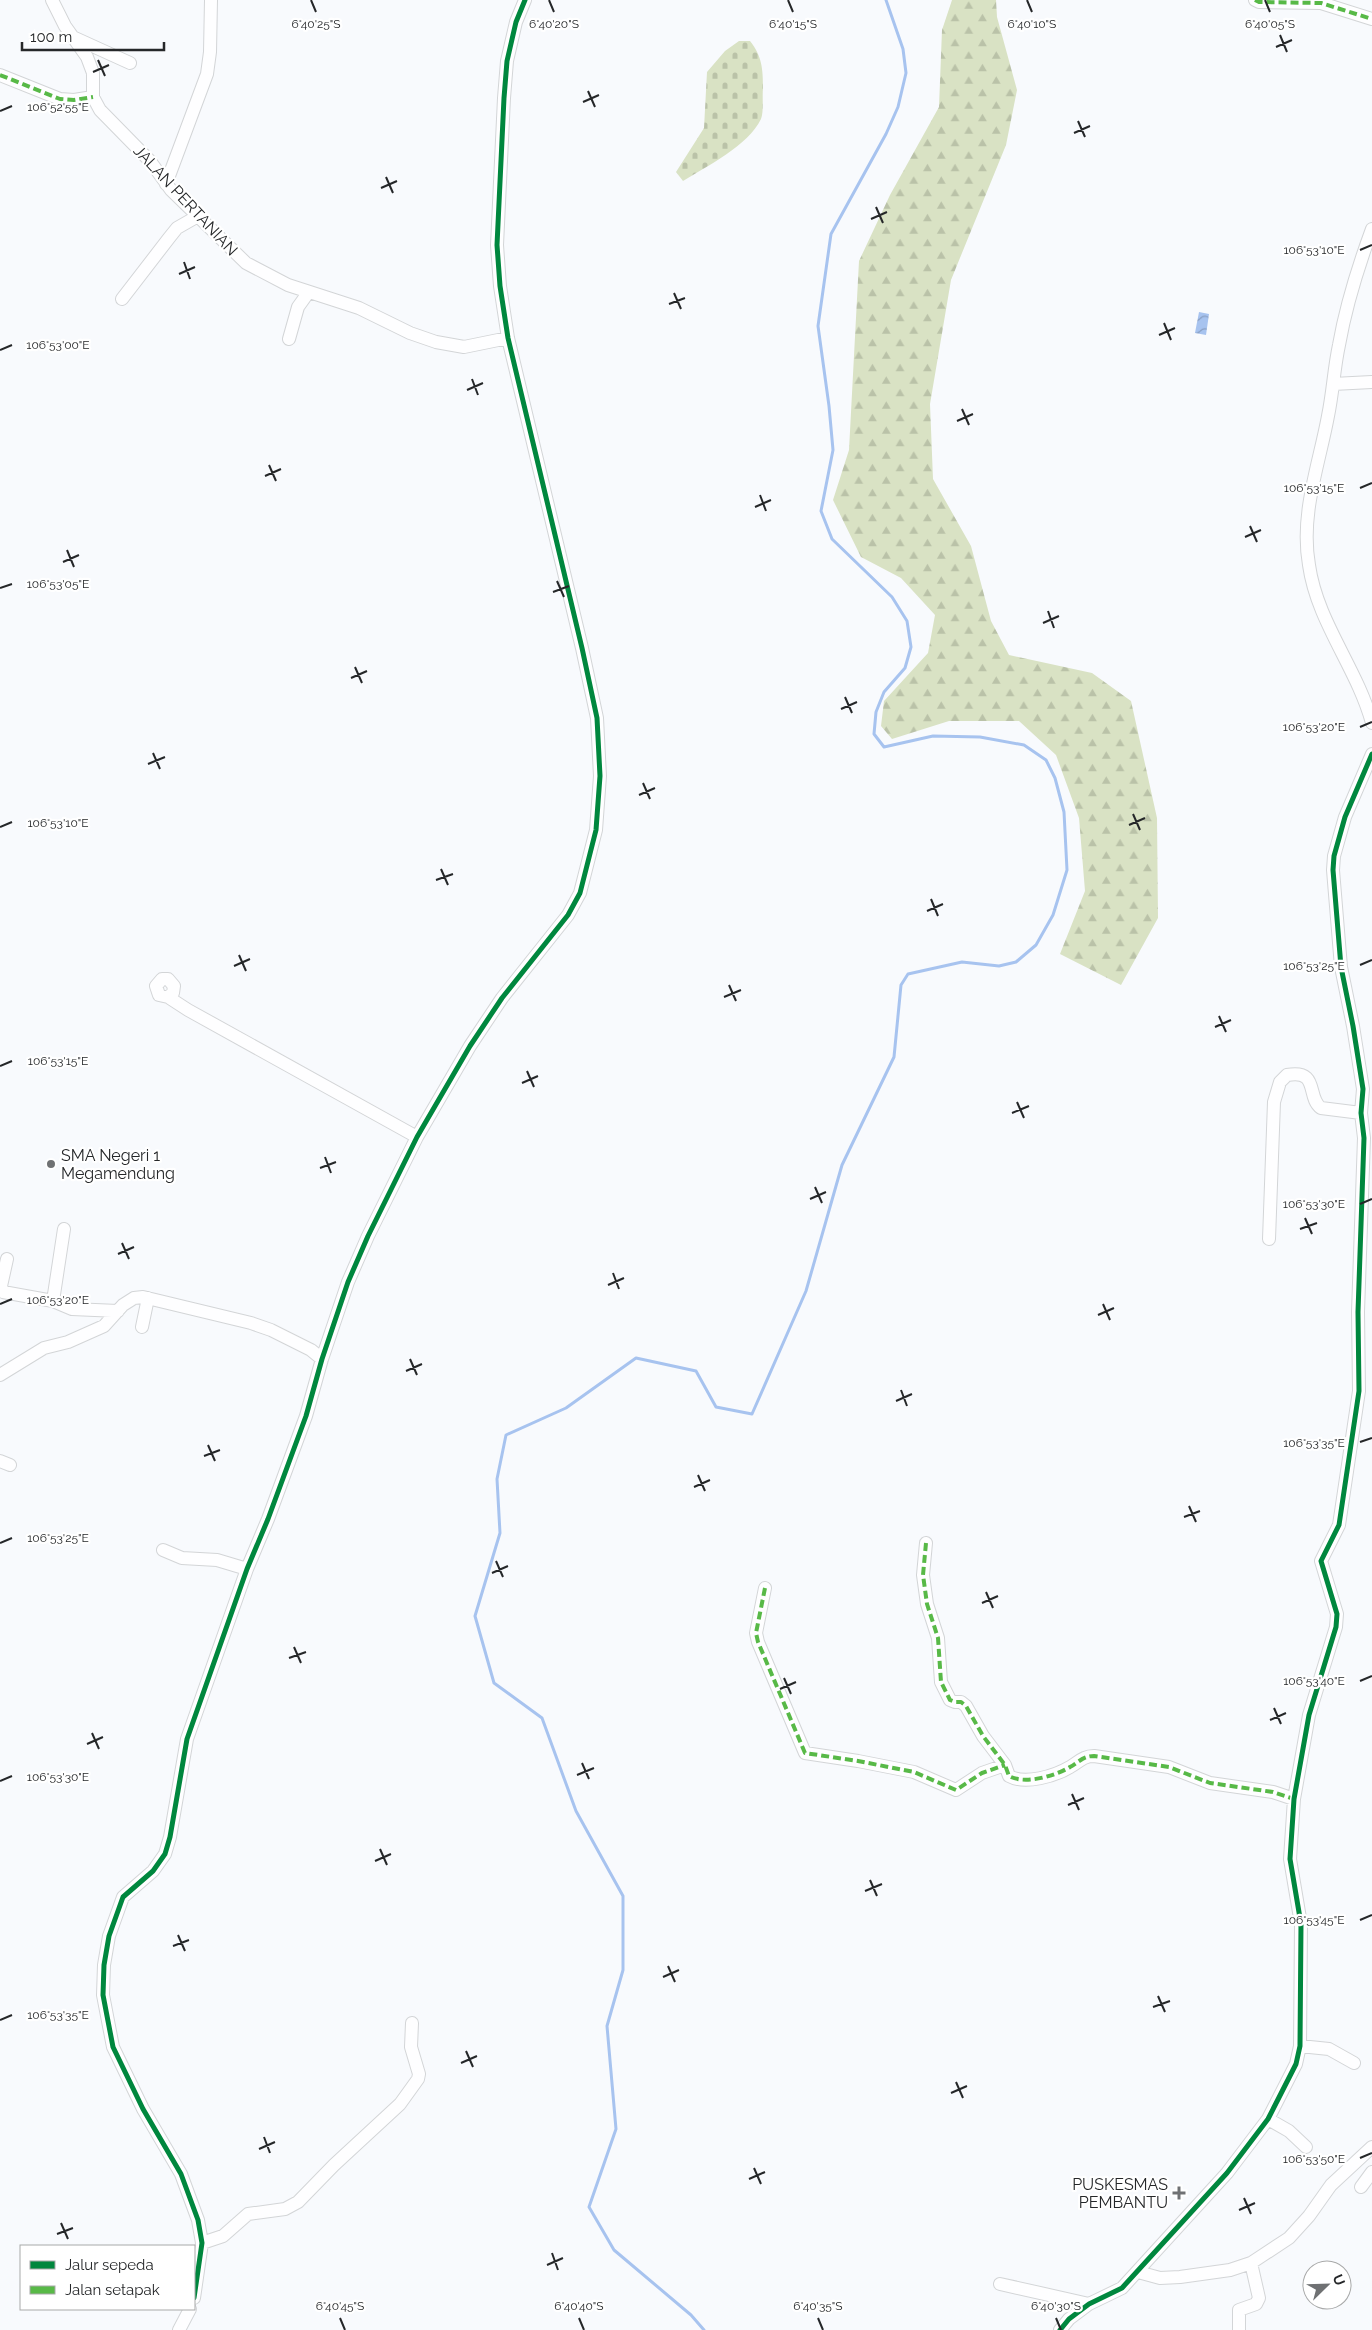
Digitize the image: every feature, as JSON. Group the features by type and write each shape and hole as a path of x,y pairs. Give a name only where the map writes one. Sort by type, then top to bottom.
{"street":[{"path":"0,75 60,99 74,100 93,97 93,77 89,62 52,0"},
{"path":"166,184 207,74 210,52 211,0"},
{"path":"195,2291 202,2243 198,2220 181,2174 143,2109 113,2047 103,1995 104,1966 112,1927 123,1897 153,1871 165,1854 170,1836 187,1738 247,1569 268,1519 306,1416 322,1359 351,1274 417,1137 470,1046 502,998 568,915 580,893 596,830 600,776 597,718 508,338 497,245 507,61 516,22 525,0"},
{"path":"1257,1 1321,2 1372,19"},
{"path":"73,37 130,64"},
{"name":"JALAN PERTANIAN","path":"93,97 100,110 150,161 166,184 251,267 308,293 359,308 410,334 448,345 470,346 508,338"},
{"path":"122,299 177,228 198,216"},
{"path":"1372,228 1357,268 1344,319 1329,414 1308,509 1309,565 1326,619 1346,659 1372,723"},
{"path":"290,339 298,307 308,293"},
{"path":"1333,384 1372,382"},
{"path":"1060,2330 1069,2319 1089,2304 1122,2288 1227,2173 1268,2118 1296,2064 1300,2046 1301,1924 1290,1859 1294,1799 1309,1715 1336,1627 1337,1614 1321,1561 1339,1525 1359,1390 1358,1312 1364,1138 1361,1113 1363,1089 1341,967 1334,897 1333,863 1345,817 1372,754"},
{"path":"168,997 188,1010 417,1137"},
{"path":"1269,1238 1274,1102 1280,1082 1287,1075 1301,1075 1311,1083 1316,1103 1321,1108 1361,1113"},
{"path":"53,1301 64,1229"},
{"path":"7,1259 1,1286 3,1292 53,1301 72,1309 118,1310"},
{"path":"0,1375 44,1348 68,1342 104,1326 118,1310 134,1298 148,1298 210,1312 271,1330 311,1350 322,1359"},
{"path":"142,1327 148,1298"},
{"path":"926,1543 924,1583 927,1604 938,1638 941,1682 950,1700 961,1702 966,1706 983,1736 1012,1778 1030,1779 1062,1772 1082,1758 1094,1756 1169,1767 1210,1783 1273,1792 1294,1799"},
{"path":"162,1550 182,1558 217,1560 247,1569"},
{"path":"765,1588 756,1633 758,1642 805,1753 907,1771 930,1778 956,1790 982,1773 1004,1765"},
{"path":"202,2243 223,2236 248,2214 285,2209 298,2202 334,2165 400,2104 418,2080 419,2074 411,2047 412,2022"},
{"path":"1300,2046 1329,2049 1354,2063"},
{"path":"1268,2118 1289,2131 1306,2148"},
{"path":"1138,2272 1160,2278 1180,2277 1230,2270 1251,2263 1289,2238 1331,2185 1371,2151"},
{"path":"1361,2187 1372,2172"},
{"path":"1239,2330 1239,2310 1242,2307 1256,2304 1259,2298 1251,2263"},
{"path":"1000,2284 1089,2304"},
{"path":"179,2330 189,2310"}],"green space":[{"path":"952,0 996,0 997,17 1017,90 1006,145 951,280 930,404 933,479 971,546 991,621 1009,655 1092,673 1131,701 1157,818 1158,918 1121,985 1060,954 1085,891 1079,818 1056,755 1019,721 949,721 892,739 881,726 884,701 928,653 935,615 901,578 861,557 833,500 849,450 859,261 890,195 939,107 942,30"},
{"path":"739,41 750,41 761,63 763,88 761,119 755,129 737,147 683,181 676,172 704,128 707,72 725,51"}],"water":[{"path":"1199,312 1209,314 1206,335 1195,333"}],"waterway":[{"path":"704,2330 691,2315 614,2250 589,2207 616,2129 607,2026 623,1970 623,1896 576,1811 542,1718 494,1683 475,1616 500,1533 497,1479 506,1435 566,1408 636,1358 696,1371 716,1407 752,1414 806,1291 842,1165 894,1057 901,985 908,974 962,962 999,966 1016,962 1036,945 1053,915 1067,870 1064,812 1055,778 1046,760 1024,745 980,737 933,736 884,747 874,734 876,712 884,692 905,668 911,647 907,621 892,597 832,539 821,511 833,450 818,326 831,234 886,134 898,107 906,73 903,49 886,0"}],"marked path":[{"path":"1255,0 1259,2 1321,3 1372,19"},
{"path":"0,75 60,99 74,100 93,97"},
{"path":"926,1543 923,1575 927,1604 938,1638 941,1682 950,1700 961,1702 966,1706 983,1736 1005,1765 1009,1776 1023,1780 1040,1778 1070,1767 1084,1758 1094,1756 1169,1767 1210,1783 1273,1792 1294,1799"},
{"path":"765,1588 756,1633 758,1642 805,1753 914,1772 956,1790 982,1773 1005,1765"}],"cycle path":[{"path":"195,2291 202,2243 198,2220 181,2174 143,2109 113,2047 103,1995 104,1965 109,1936 123,1897 153,1871 165,1854 170,1837 187,1739 247,1569 268,1519 306,1416 322,1359 348,1282 368,1236 417,1137 470,1046 502,998 568,915 580,893 596,830 600,776 597,718 508,338 500,286 497,245 507,61 516,22 525,0"},
{"path":"1060,2330 1069,2319 1089,2304 1122,2288 1227,2173 1268,2119 1296,2064 1300,2046 1301,1924 1290,1859 1294,1799 1309,1715 1336,1627 1337,1614 1321,1561 1339,1525 1359,1391 1358,1312 1364,1138 1361,1113 1363,1089 1341,967 1333,870 1334,856 1345,817 1372,754"}],"place":[{"name":"SMA Negeri 1 Megamendung","path":"51,1164"},
{"name":"PUSKESMAS PEMBANTU","path":"1179,2193"}]}
